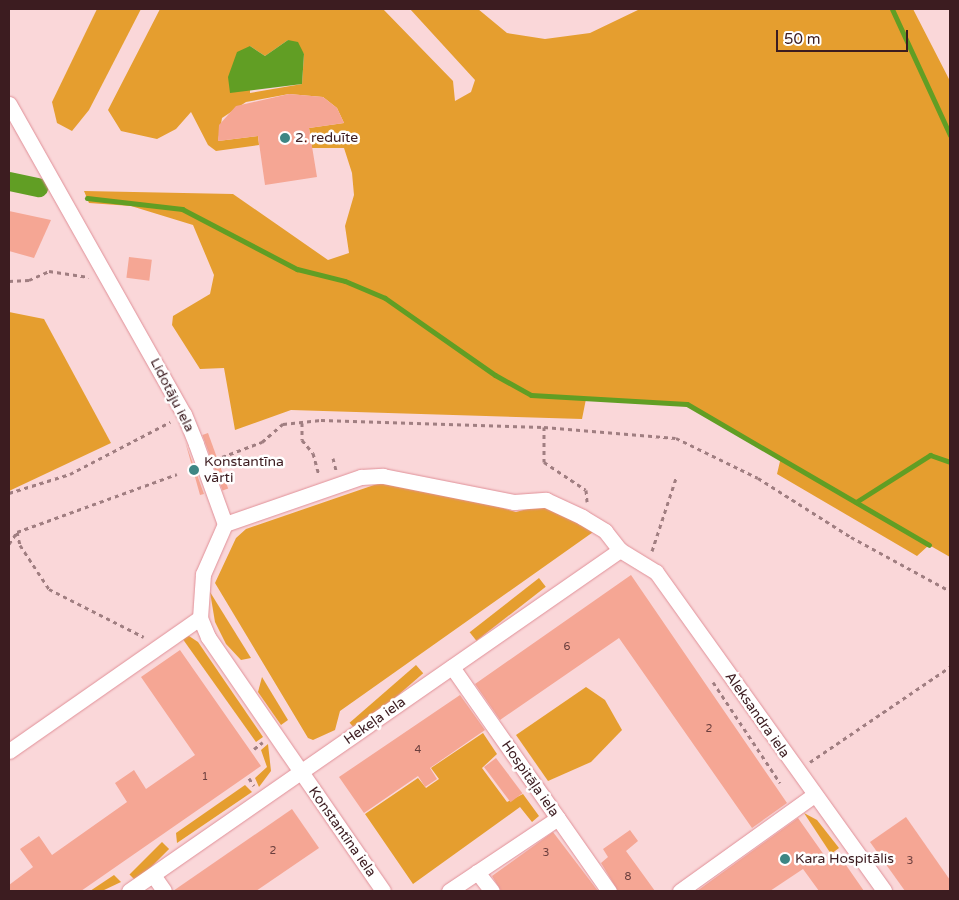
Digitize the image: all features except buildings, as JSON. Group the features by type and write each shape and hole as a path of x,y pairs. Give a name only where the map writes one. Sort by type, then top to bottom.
{"street":[{"name":"Lidotāju iela","path":"9,104 184,414 225,524"},
{"path":"301,773 208,638 200,618 203,574 225,524 361,477 383,476 514,502 546,500 582,516 605,531 620,550"},
{"name":"Aleksandra iela","path":"620,550 656,572 884,891"},
{"name":"Hekeļa iela","path":"129,891 620,550"},
{"path":"9,750 158,643 200,618"},
{"name":"Hospitāļa iela","path":"452,667 608,891"},
{"name":"Konstantīna iela","path":"301,773 383,891"},
{"path":"680,891 814,794"},
{"path":"449,891 558,818"},
{"path":"477,872 492,891"},
{"path":"153,875 164,891"}],"path":[{"path":"9,281 29,280 49,271 109,280"},
{"path":"9,493 70,474 184,414"},
{"path":"222,457 262,442 283,424 366,418 544,427 676,438 698,445 950,591"},
{"path":"302,423 302,440 318,470"},
{"path":"544,427 544,462 586,490 582,516"},
{"path":"9,544 17,532 177,474"},
{"path":"644,563 657,543 676,478"},
{"path":"17,532 20,546 49,589 158,643"},
{"path":"797,771 950,667"},
{"path":"254,749 266,740"},
{"path":"249,778 255,789"}],"shaded area":[{"path":"97,9 141,9 89,110 72,131 57,123 52,102"},
{"path":"160,9 383,9 453,81 455,101 471,92 475,80 410,9 478,9 507,33 545,39 590,33 640,9 913,9 950,81 950,557 929,545 917,556 777,474 781,457 687,404 586,399 582,419 291,410 235,430 224,368 200,369 172,325 173,316 210,294 214,275 193,225 131,206 89,203 84,191 233,194 328,260 349,253 345,226 354,195 352,173 344,148 312,148 309,128 344,123 337,108 323,97 289,94 246,102 222,118 218,141 258,136 259,145 216,151 208,145 191,112 176,129 157,139 121,131 108,110","holes":["288,40 304,54 302,84 250,93 250,46 265,56"]},
{"path":"288,40 298,42 304,54 302,84 230,93 228,77 237,52 250,46 265,56"},
{"path":"12,175 18,175 22,182 18,189 12,189 8,185 8,179"},
{"path":"9,312 44,319 111,443 9,491"},
{"path":"377,484 425,485 516,512 542,505 596,530 340,711 335,730 313,740 308,738 215,583 236,538 246,529"},
{"path":"539,578 546,587 476,641 470,632"},
{"path":"210,592 251,658 241,660 226,644 215,622"},
{"path":"189,636 198,642 263,737 256,742 182,638"},
{"path":"416,665 423,673 357,731 350,723"},
{"path":"262,677 288,720 281,725 258,692"},
{"path":"586,687 605,700 622,730 591,762 548,781 516,735"},
{"path":"483,733 497,754 482,768 507,802 523,794 539,816 532,822 520,807 413,884 365,814 418,778 426,788 439,779 431,768"},
{"path":"268,744 271,771 259,787 255,778 267,767 261,750"},
{"path":"245,785 252,792 177,843 176,833"},
{"path":"804,813 817,820 839,848 831,854"},
{"path":"162,842 169,849 137,882 129,875"},
{"path":"114,875 121,882 102,891 90,891"}],"waterway":[{"path":"892,9 950,135"},
{"path":"9,181 38,187"},
{"path":"87,198 182,209 297,269 345,281 385,298 495,375 531,395 687,404 929,545"},
{"path":"856,502 930,455 950,462"}],"place":[{"name":"2. reduīte","path":"285,138"},
{"name":"Konstantīna vārti","path":"194,470"},
{"name":"Kara Hospitālis","path":"785,859"}]}
